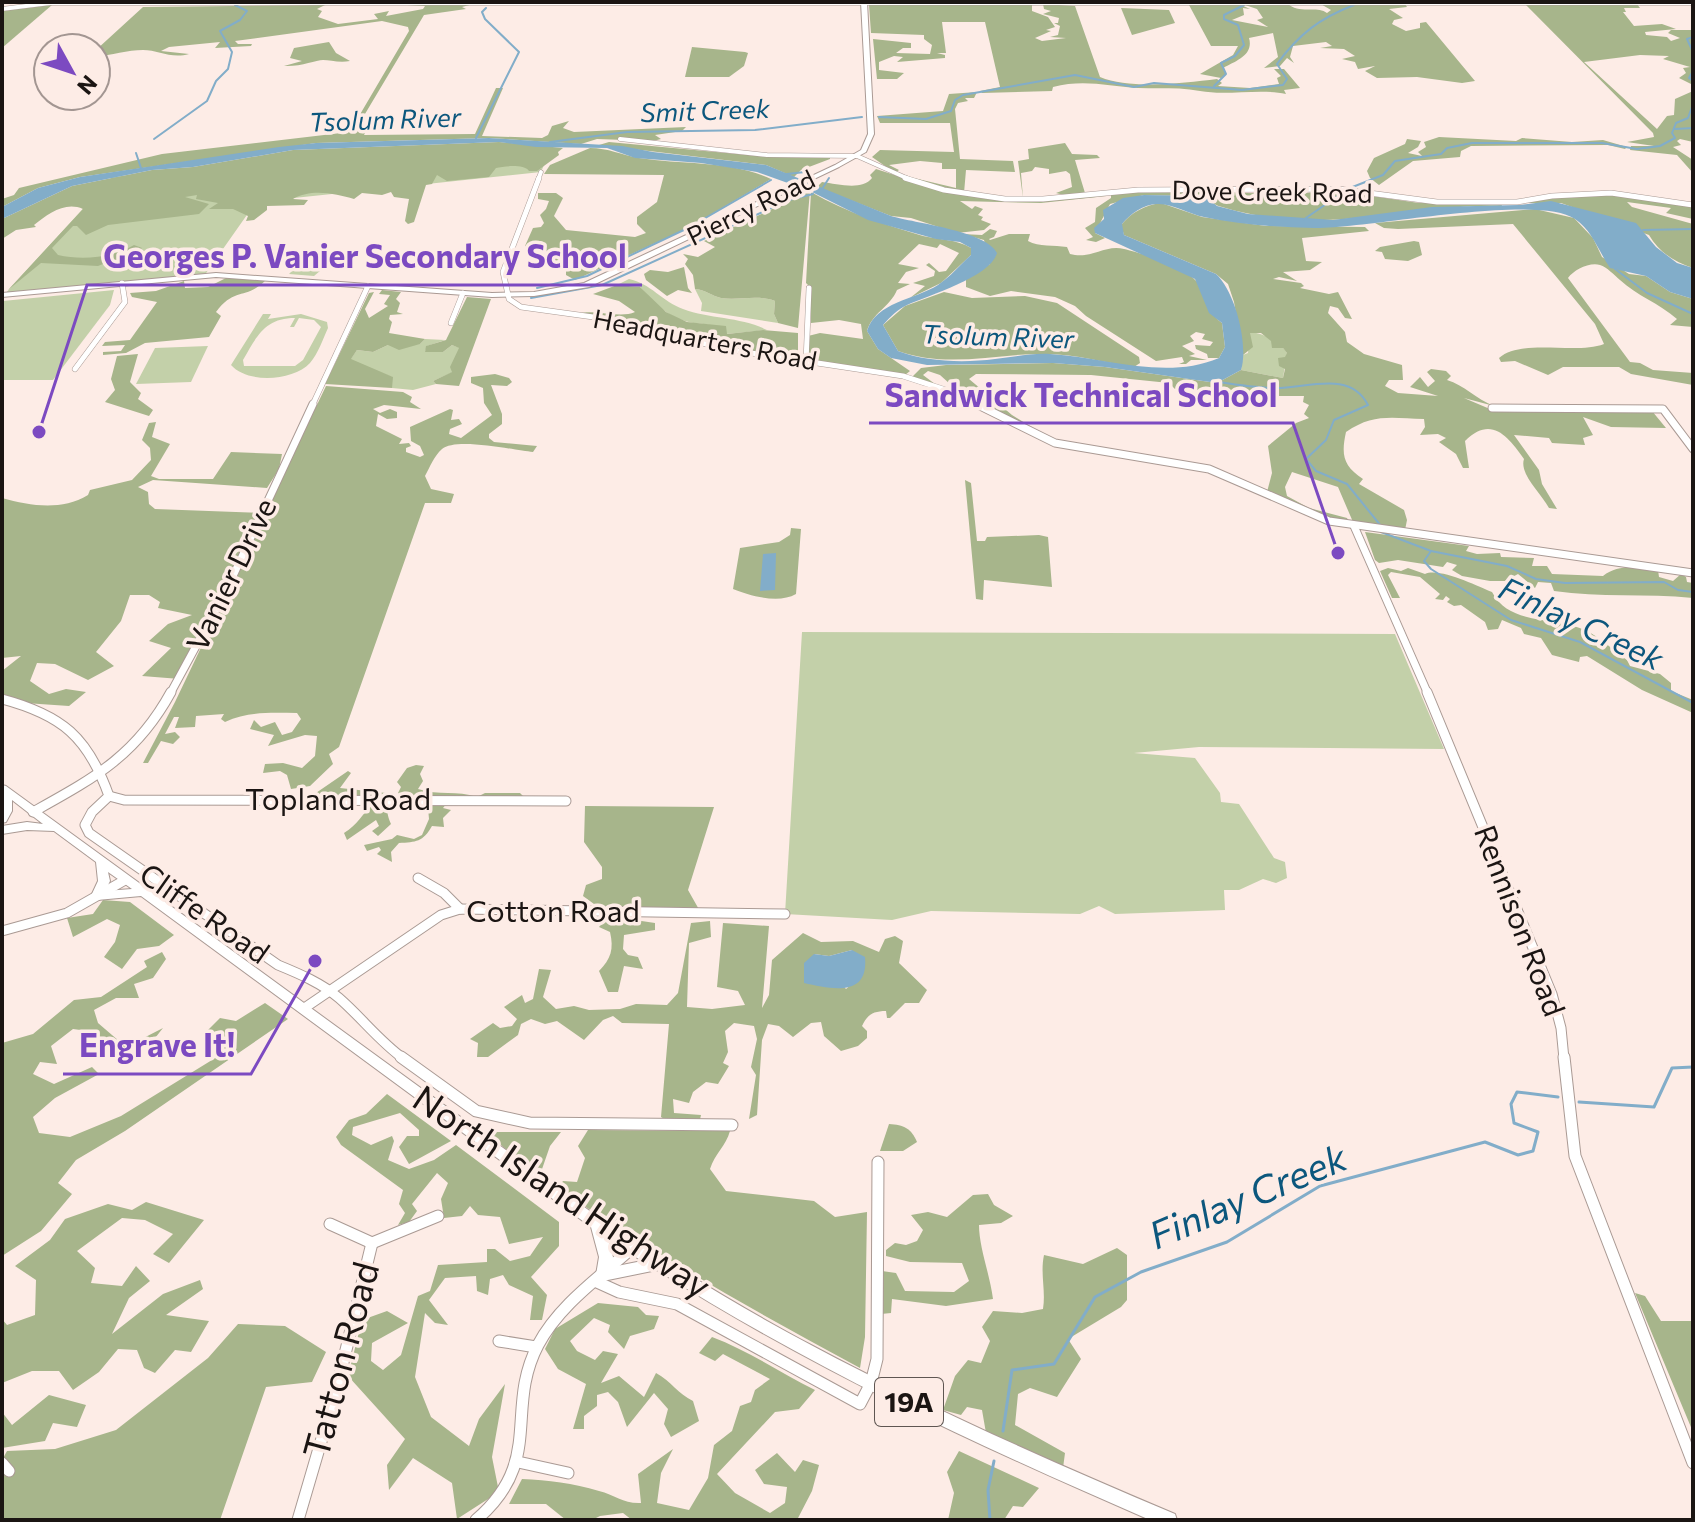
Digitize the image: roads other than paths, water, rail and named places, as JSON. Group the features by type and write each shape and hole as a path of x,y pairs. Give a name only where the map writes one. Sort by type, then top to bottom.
{"main road":[{"path":"857,156 871,139 864,3"},
{"name":"Piercy Road","path":"463,293 507,295 551,292 586,285 857,156"},
{"path":"2,295 216,275 463,293"},
{"path":"2,819 6,811 4,790"},
{"name":"North Island Highway","path":"4,790 632,1248 871,1383 1023,1456 1169,1520"},
{"path":"2,829 33,812"},
{"path":"2,829 27,826 53,828"},
{"path":"97,896 104,881 101,863"},
{"path":"97,896 141,892"},
{"path":"597,1224 606,1257 600,1279 658,1264"}],"street":[{"path":"2,9 50,3 1693,3"},
{"path":"620,139 767,155 857,156"},
{"name":"Dove Creek Road","path":"857,156 894,174 934,187 1005,199 1043,199 1138,190 1339,189 1437,202 1517,202 1552,196 1611,193 1693,205"},
{"path":"507,295 503,272 541,172"},
{"path":"75,369 125,302 122,283"},
{"name":"Vanier Drive","path":"33,812 101,774 150,728 169,699 226,591 368,286"},
{"path":"806,362 809,288"},
{"path":"451,323 463,293"},
{"name":"Headquarters Road","path":"507,295 511,302 527,309 615,320 725,349 915,379 993,411 1055,443 1209,469 1306,514 1354,526 1693,573"},
{"path":"1492,408 1663,409 1693,449"},
{"name":"Rennison Road","path":"1354,526 1395,614 1552,994 1561,1028 1575,1156 1693,1463"},
{"path":"2,699 41,711 68,725 84,742 109,796"},
{"name":"Topland Road","path":"109,796 124,800 566,801"},
{"name":"Cliffe Road","path":"109,796 86,819 89,833 278,965 312,979 330,991 357,1014 381,1043 476,1111 530,1123 732,1125"},
{"path":"418,878 444,893 460,909"},
{"path":"2,931 67,913 125,880"},
{"name":"Cotton Road","path":"303,1009 441,915 460,909 785,914"},
{"path":"600,1279 619,1292 677,1304 860,1404 871,1383 877,1359 878,1162"},
{"path":"372,1243 438,1216"},
{"name":"Tatton Road","path":"298,1520 337,1387 372,1243 330,1224"},
{"path":"476,1520 499,1493 518,1462 522,1397 536,1347 550,1325 632,1248"},
{"path":"499,1341 536,1347"},
{"path":"518,1462 568,1473"}],"water":[{"name":"Tsolum River","path":"489,138 622,146 766,165 891,216 979,239 991,245 997,253 984,270 904,307 883,325 898,351 946,361 1050,354 1135,366 1178,368 1219,358 1225,347 1222,323 1209,313 1195,279 1095,233 1094,228 1104,219 1103,210 1123,198 1144,195 1205,196 1217,206 1248,214 1333,220 1432,207 1551,201 1636,223 1656,247 1677,263 1693,268 1693,299 1670,292 1646,276 1610,268 1581,224 1555,212 1490,211 1314,228 1231,222 1198,216 1163,204 1152,204 1133,213 1122,224 1124,235 1216,274 1234,305 1242,333 1241,370 1217,383 1053,363 927,365 891,358 878,349 867,331 872,321 887,308 942,282 971,255 971,248 960,242 936,239 868,220 810,191 757,172 701,163 635,158 607,148 536,147 499,142 293,150 193,167 152,170 72,186 2,219 2,207 38,188 80,177 316,143"},
{"path":"776,553 775,590 760,591 763,554"},
{"path":"852,950 865,957 865,970 855,985 836,988 804,983 804,963 814,954 829,956"}],"waterway":[{"path":"154,139 207,101 216,81 228,69 232,52 220,31 240,20 247,11 235,5"},
{"path":"1214,86 1226,74 1221,63 1235,56 1244,45 1238,25 1224,19 1224,15 1244,5"},
{"name":"Smit Creek","path":"879,117 926,119 951,111 955,100 963,95 1075,75 1134,87 1154,83 1242,90 1283,85 1287,79 1277,64 1294,44 1320,21 1354,5"},
{"path":"476,138 519,52 485,19 482,12 486,8"},
{"path":"1693,37 1687,39 1693,52"},
{"path":"1693,71 1689,78 1693,81"},
{"path":"1350,188 1383,175 1395,161 1441,154 1447,148 1472,143 1602,143 1637,149 1660,146 1675,138 1672,133 1676,123 1688,118 1693,104"},
{"name":"Smit Creek","path":"550,142 627,132 755,130 862,117"},
{"path":"1675,129 1693,128"},
{"path":"136,153 141,168"},
{"path":"787,174 805,172"},
{"path":"822,189 829,178"},
{"path":"537,288 587,276 688,228 771,180"},
{"path":"1303,220 1345,191"},
{"path":"531,298 602,285 789,200 813,194"},
{"path":"1643,230 1693,229"},
{"path":"1615,269 1647,293 1693,314"},
{"path":"1219,382 1276,388 1339,384 1360,394 1368,405 1334,420 1326,440 1306,459 1316,471 1347,484 1381,526"},
{"path":"1381,532 1431,551"},
{"path":"1431,551 1507,566 1536,579 1565,583 1664,582 1678,590 1693,592"},
{"name":"Finlay Creek","path":"1431,551 1424,561 1431,569 1511,620 1580,642 1693,703"},
{"name":"Finlay Creek","path":"1579,1102 1654,1107 1672,1068 1693,1067"},
{"name":"Finlay Creek","path":"1003,1431 1012,1370 1054,1364 1095,1297 1141,1272 1227,1242 1320,1186 1485,1142 1518,1155 1533,1151 1538,1132 1514,1123 1511,1104 1517,1092 1558,1097"},
{"name":"Finlay Creek","path":"990,1520 988,1490 994,1461"}],"place":[{"name":"Georges P. Vanier Secondary School","path":"39,432"},
{"name":"Sandwick Technical School","path":"1338,553"},
{"name":"Engrave It!","path":"315,961"}]}
